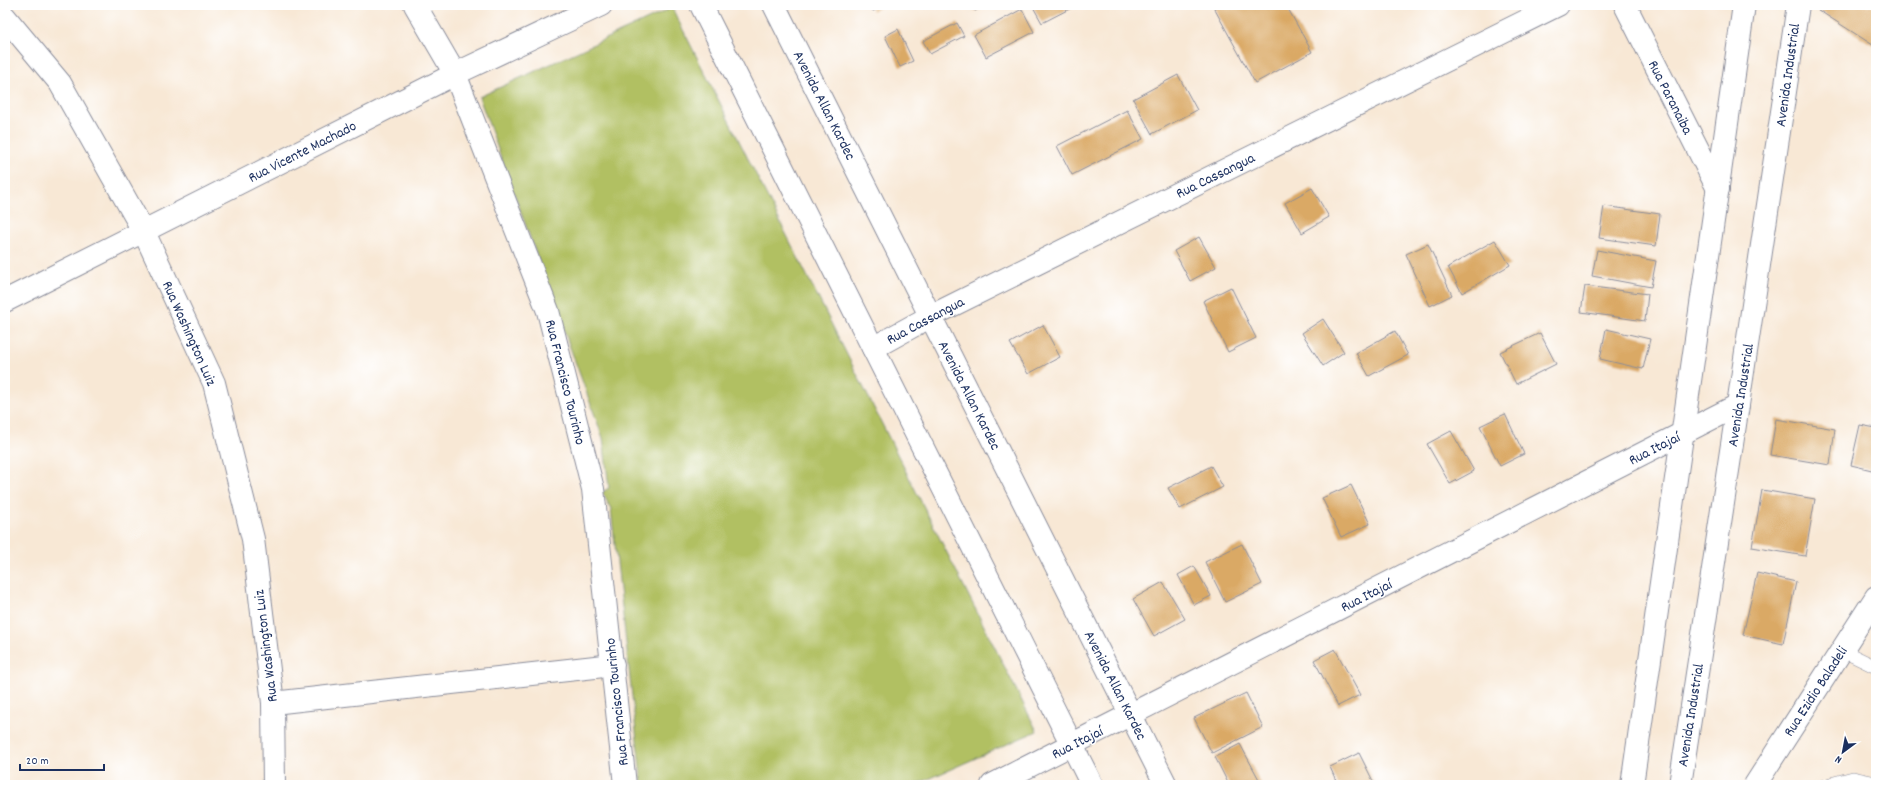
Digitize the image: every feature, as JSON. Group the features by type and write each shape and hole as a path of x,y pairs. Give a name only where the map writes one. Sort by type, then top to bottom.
{"street":[{"name":"Rua Francisco Tourinho","path":"415,5 455,74 548,311 593,489 625,785"},
{"name":"Rua Vicente Machado","path":"5,301 455,74 601,5"},
{"path":"701,5 1092,785"},
{"name":"Avenida Allan Kardec","path":"774,5 1166,785"},
{"name":"Rua Cassangua","path":"873,348 931,316 1558,5"},
{"name":"Rua Paranaiba","path":"1625,5 1718,189"},
{"path":"1632,785 1744,5"},
{"name":"Avenida Industrial","path":"1680,785 1798,5"},
{"name":"Rua Washington Luiz","path":"5,17 60,83 144,232 214,383 253,540 273,703 274,785"},
{"name":"Rua Itajaí","path":"992,785 1738,405"},
{"name":"Rua Ezidio Baladeli","path":"1755,785 1876,597"},
{"path":"273,703 613,665"}],"lane":[{"path":"1841,650 1876,667"},
{"path":"1827,785 1853,778 1876,783"}],"green space":[{"path":"672,8 1037,731 915,785 642,785 611,509 602,492 609,488 603,438 479,97"}],"building":[{"path":"870,5 886,5 873,11"},
{"path":"972,5 986,5 975,11"},
{"path":"1032,5 1077,5 1042,23"},
{"path":"1219,5 1286,5 1312,52 1255,83 1214,8"},
{"path":"1816,5 1876,5 1876,47 1815,8"},
{"path":"1022,9 1034,32 986,57 974,35"},
{"path":"957,23 964,36 930,54 923,41"},
{"path":"898,29 913,61 900,67 885,36"},
{"path":"1178,75 1197,110 1152,134 1133,99"},
{"path":"1127,110 1143,139 1072,175 1057,146"},
{"path":"1312,188 1329,217 1302,233 1285,203"},
{"path":"1604,206 1660,214 1656,246 1599,238"},
{"path":"1199,237 1216,267 1190,281 1174,251"},
{"path":"1495,240 1510,265 1462,293 1448,267"},
{"path":"1428,244 1452,295 1430,306 1406,254"},
{"path":"1597,250 1656,261 1651,287 1592,276"},
{"path":"1585,286 1648,294 1645,321 1581,312"},
{"path":"1231,287 1256,338 1228,352 1203,301"},
{"path":"1323,319 1344,352 1323,366 1302,333"},
{"path":"1043,325 1060,357 1028,374 1010,343"},
{"path":"1606,329 1650,339 1643,369 1600,359"},
{"path":"1395,331 1408,355 1369,376 1356,353"},
{"path":"1540,333 1556,364 1516,384 1500,352"},
{"path":"1505,414 1524,454 1500,466 1480,426"},
{"path":"1776,419 1835,429 1830,465 1770,455"},
{"path":"1860,425 1876,428 1876,471 1851,465"},
{"path":"1451,431 1474,471 1450,484 1427,444"},
{"path":"1211,466 1223,487 1180,509 1168,488"},
{"path":"1351,485 1370,524 1341,537 1322,498"},
{"path":"1762,490 1815,499 1805,556 1752,547"},
{"path":"1242,544 1262,584 1225,602 1205,562"},
{"path":"1194,566 1211,596 1194,605 1178,575"},
{"path":"1757,573 1796,582 1783,644 1743,635"},
{"path":"1163,582 1185,619 1154,636 1133,599"},
{"path":"1335,649 1360,695 1338,706 1314,660"},
{"path":"1246,693 1263,727 1212,753 1194,718"},
{"path":"1240,744 1262,785 1229,785 1215,757"},
{"path":"1359,753 1375,785 1338,785 1330,767"}]}
